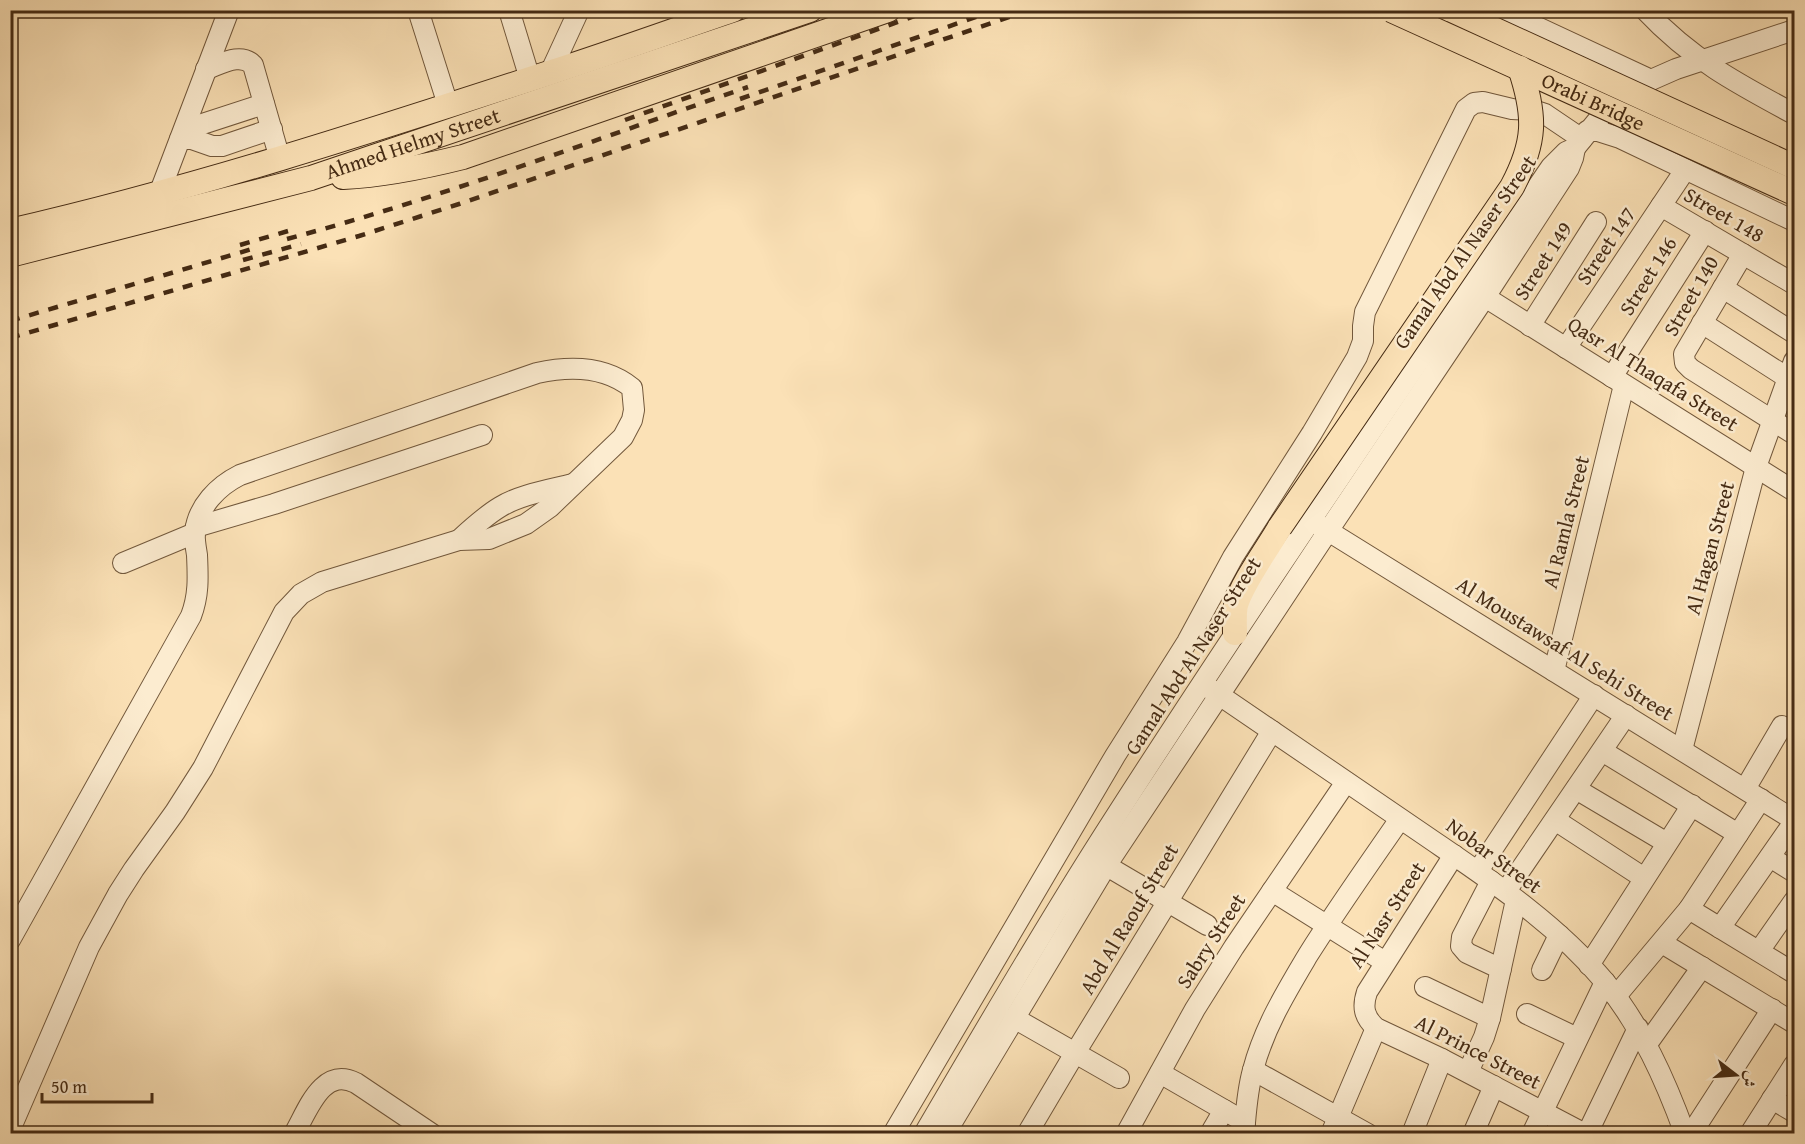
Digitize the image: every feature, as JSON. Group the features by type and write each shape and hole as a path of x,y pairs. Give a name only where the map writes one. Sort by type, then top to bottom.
{"main road":[{"name":"Ahmed Helmy Street","path":"10,231 82,215 280,159 540,76 678,20 733,10"},
{"name":"Ahmed Helmy Street","path":"10,255 311,178 810,10"},
{"path":"311,178 362,176 413,169 463,157 888,10"},
{"name":"Orabi Bridge","path":"1391,10 1794,193"},
{"name":"Orabi Bridge","path":"1452,10 1794,167"},
{"path":"1465,10 1484,25"},
{"path":"1235,633 1235,612 1242,591 1280,527 1512,187 1524,165 1531,142 1532,117 1528,93 1520,68"}],"street":[{"path":"159,194 229,10"},
{"path":"418,10 448,105"},
{"path":"509,10 540,76"},
{"path":"540,76 579,10"},
{"path":"1645,10 1666,32 1702,61 1794,114"},
{"path":"1505,12 1651,80"},
{"path":"1581,139 1606,110 1628,93 1651,80 1676,69 1794,30"},
{"path":"207,69 239,58 253,65 280,159"},
{"path":"893,1134 1115,756 1187,642 1233,557 1312,433 1357,357 1363,341 1362,326 1365,312 1466,109 1474,103 1483,102 1539,112 1581,139"},
{"path":"182,134 220,118 264,104"},
{"path":"220,118 230,144"},
{"path":"182,134 217,147 272,129"},
{"path":"1581,139 1598,131 1620,138 1794,221"},
{"name":"Gamal Abd Al Naser Street","path":"924,1134 999,1005 1098,861 1211,689 1328,531 1569,168 1581,139"},
{"name":"Gamal Abd Al Naser Street","path":"1211,689 1235,633 1310,520 1551,167 1581,139"},
{"name":"Street 147","path":"1566,348 1685,170"},
{"name":"Street 148","path":"1661,206 1794,284"},
{"name":"Street 149","path":"1530,326 1596,222"},
{"name":"Street 146","path":"1618,381 1705,231"},
{"name":"Street 140","path":"1743,254 1684,354 1684,363 1773,421"},
{"path":"1723,288 1794,333"},
{"name":"Qasr Al Thaqafa Street","path":"1485,297 1794,491"},
{"path":"1702,323 1792,373"},
{"path":"10,940 192,616 198,585 195,530 203,508 215,492 240,475 537,374 565,368 594,371 624,381 632,388 635,403 633,420 623,437 550,507 526,524 489,540 459,540 322,582 301,594 284,612 202,768 175,812 134,868 89,946 10,1134"},
{"name":"Al Hagan Street","path":"1682,750 1756,467 1792,373"},
{"name":"Al Ramla Street","path":"1554,671 1618,381"},
{"path":"1773,421 1794,434"},
{"path":"123,563 195,530 482,435"},
{"path":"459,540 502,506 522,498 574,484"},
{"name":"Al Moustawsaf Al Sehi Street","path":"1310,520 1794,821"},
{"name":"Nobar Street","path":"1211,689 1498,886 1559,935 1589,964 1610,989 1642,1036 1670,1094 1685,1133"},
{"path":"1468,1072 1484,1037 1501,969 1498,886 1594,695"},
{"path":"1501,969 1467,953 1461,946 1462,937 1498,886 1555,820 1626,716"},
{"path":"1532,1134 1577,1038 1610,989 1662,943 1689,909 1738,834 1782,726"},
{"name":"Abd Al Raouf Street","path":"1028,1134 1272,731"},
{"path":"1602,751 1738,834"},
{"name":"Sabry Street","path":"1126,1134 1228,956 1346,782"},
{"path":"1576,789 1667,843"},
{"path":"1589,964 1692,806"},
{"path":"1245,1128 1253,1070 1279,1003 1327,925 1400,819"},
{"path":"1555,820 1644,878"},
{"path":"1720,928 1794,821"},
{"name":"Al Nasr Street","path":"1376,1028 1364,1013 1363,1002 1367,992 1454,855"},
{"path":"1770,857 1794,872"},
{"path":"1098,861 1207,925"},
{"name":"Gamal Abd Al Naser Street","path":"945,1134 1014,1018 1098,861"},
{"path":"1272,891 1385,962"},
{"path":"1689,909 1794,973"},
{"path":"1759,951 1791,914"},
{"path":"1542,970 1559,935"},
{"path":"1662,943 1794,1023"},
{"path":"1586,1134 1642,1036 1702,967"},
{"path":"1425,987 1490,1018"},
{"path":"1685,1133 1772,1009"},
{"path":"1527,1014 1577,1038"},
{"path":"1014,1018 1119,1078"},
{"path":"1334,1125 1376,1028"},
{"name":"Al Prince Street","path":"1376,1028 1468,1072 1586,1134"},
{"path":"1412,1134 1442,1059"},
{"path":"1750,1134 1794,1065"},
{"path":"1253,1070 1334,1125 1368,1134"},
{"path":"1160,1073 1224,1110 1245,1128"},
{"path":"294,1134 320,1089 331,1080 344,1078 356,1083 432,1134"},
{"path":"1473,1134 1494,1086"},
{"path":"1773,1099 1794,1112"},
{"path":"1210,1134 1224,1110"}],"railway":[{"path":"625,120 931,10"},
{"path":"740,99 996,10"},
{"path":"10,338 359,236 459,204 1030,10"},
{"path":"287,239 461,186 748,87"},
{"path":"240,245 295,229"},
{"path":"243,260 301,244"},
{"path":"10,321 252,249"}]}
